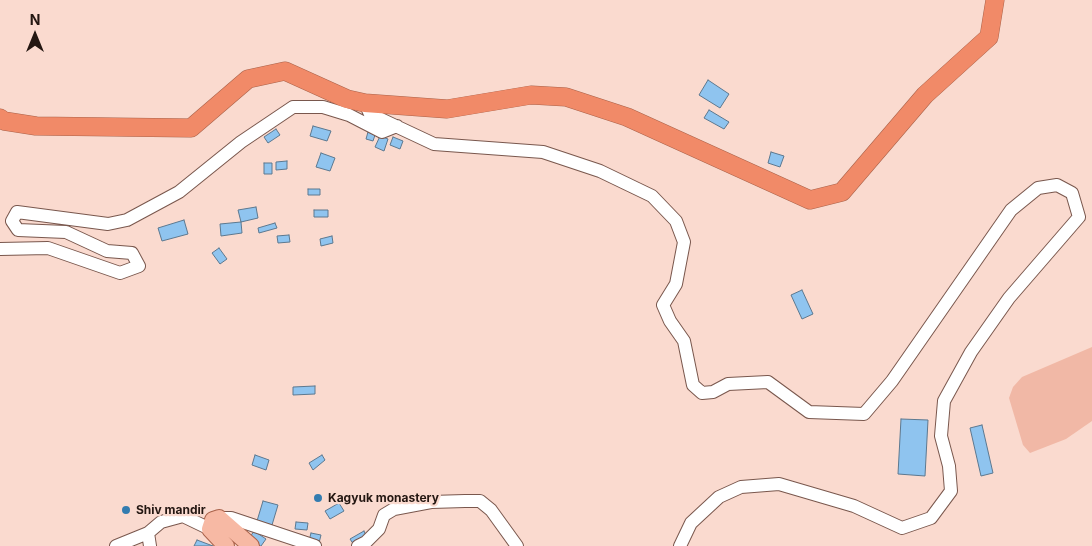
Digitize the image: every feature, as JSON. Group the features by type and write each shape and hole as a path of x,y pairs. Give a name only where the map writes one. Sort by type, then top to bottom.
{"highway":[{"path":"0,118 4,121 36,126 191,128 248,78 285,71 347,99 365,103 447,109 531,95 566,97 626,117 810,200 842,192 864,170 891,132 924,95 989,37 995,0"}],"main road":[{"path":"215,524 226,546"},
{"path":"215,524 252,546"}],"street":[{"path":"365,103 370,114 434,144 543,152 600,171 652,196 676,221 684,242 676,284 663,305 670,321 684,341 693,384 702,393 713,392 728,384 768,382 809,412 864,414 892,381 1011,210 1038,188 1057,184 1072,193 1079,217 1008,298 971,352 944,401 941,436 949,466 951,491 931,518 902,528 854,506 779,484 741,487 719,497 691,523 680,546"},
{"path":"0,249 48,248 120,273 138,266 132,253 107,251 66,232 18,230 12,221 17,212 108,224 127,220 179,192 242,142 293,107 323,107 349,115 382,132 397,126"},
{"path":"358,546 366,542 378,529 384,515 394,509 431,502 465,501 480,501 491,510 517,546"},
{"path":"116,546 148,533 161,522 183,516 215,524 230,518 315,546"},
{"path":"148,533 150,546"}],"shaded area":[{"path":"1092,347 1092,421 1066,439 1030,453 1023,445 1009,398 1013,387 1022,377"}],"building":[{"path":"708,80 729,94 720,108 699,95"},
{"path":"709,110 729,122 724,129 704,118"},
{"path":"313,126 331,131 327,141 310,136"},
{"path":"276,129 280,135 268,143 264,137"},
{"path":"368,132 375,135 373,141 366,139"},
{"path":"380,136 388,139 384,151 375,147"},
{"path":"393,137 403,141 400,149 390,145"},
{"path":"771,152 784,156 780,167 768,163"},
{"path":"321,153 335,158 330,171 316,167"},
{"path":"287,161 287,169 276,170 276,162"},
{"path":"264,163 272,163 272,174 264,174"},
{"path":"308,189 320,189 320,195 308,195"},
{"path":"256,207 258,218 241,222 238,210"},
{"path":"314,210 328,210 328,217 314,217"},
{"path":"184,220 188,234 162,241 158,228"},
{"path":"241,222 242,233 221,236 220,224"},
{"path":"275,223 277,228 259,233 258,228"},
{"path":"289,235 290,242 278,243 277,236"},
{"path":"332,236 333,243 321,246 320,239"},
{"path":"219,248 227,259 220,264 212,253"},
{"path":"802,290 813,314 802,319 791,295"},
{"path":"315,386 315,394 293,395 293,387"},
{"path":"901,419 928,420 925,476 898,474"},
{"path":"982,425 993,473 981,476 970,428"},
{"path":"255,455 269,460 266,470 252,465"},
{"path":"322,455 325,460 313,470 309,463"},
{"path":"263,501 278,505 272,525 257,521"},
{"path":"339,503 344,511 330,519 325,511"},
{"path":"296,522 308,523 307,530 295,529"},
{"path":"254,531 266,539 261,546 256,546 248,540"},
{"path":"364,531 367,538 354,545 350,539"},
{"path":"311,533 321,535 319,543 309,541"},
{"path":"197,540 213,546 194,546"}],"place":[{"name":"Kagyuk monastery","path":"318,498"},
{"name":"Shiv mandir","path":"126,510"}]}
